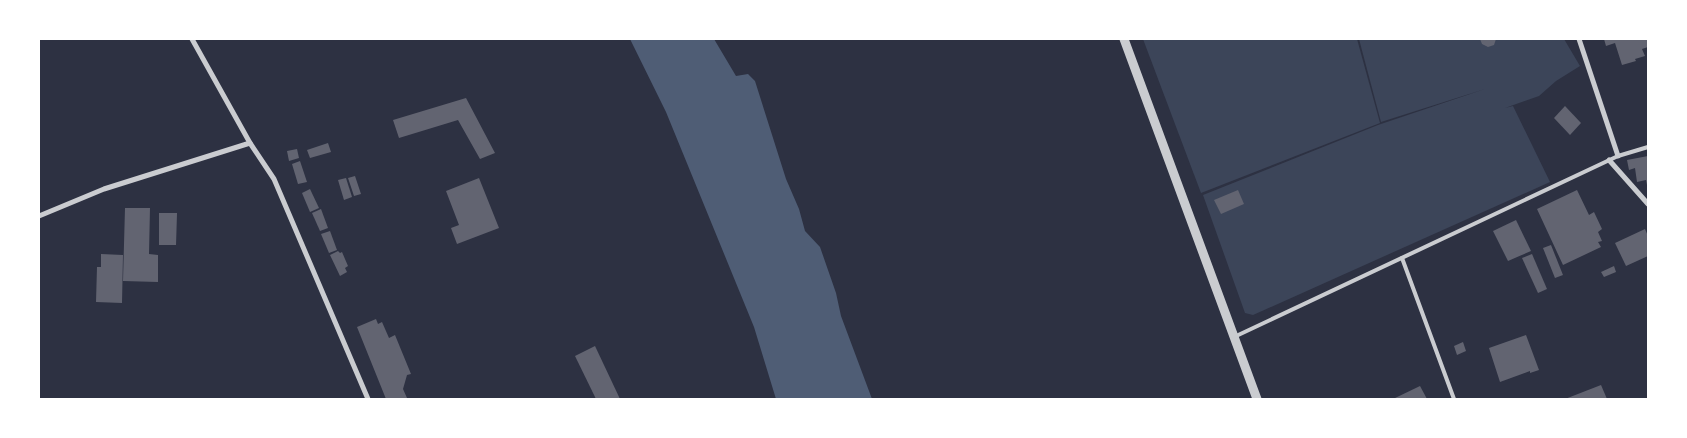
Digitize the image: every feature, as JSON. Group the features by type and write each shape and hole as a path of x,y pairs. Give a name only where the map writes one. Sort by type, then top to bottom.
{"street":[{"path":"192,39 250,143 274,179 368,399"},
{"path":"1124,39 1256,399"},
{"path":"1579,39 1618,156"},
{"path":"39,216 104,189 250,143"},
{"path":"1610,160 1648,204"}],"lane":[{"path":"1234,337 1618,156 1648,147"},
{"path":"1402,258 1454,399"}],"shaded area":[{"path":"630,39 714,39 736,76 748,74 755,81 786,179 799,209 805,231 820,247 836,293 841,316 872,399 776,399 754,327 666,112"},
{"path":"1143,39 1357,39 1380,123 1201,193"},
{"path":"1359,39 1564,39 1580,66 1556,81 1539,96 1505,108 1513,106 1550,182 1253,315 1245,313 1203,195 1378,125 1485,89 1381,122"}],"building":[{"path":"1480,39 1496,39 1494,45 1488,47 1482,44"},
{"path":"1604,39 1648,39 1648,47 1642,49 1645,56 1622,65 1615,43 1606,46"},
{"path":"466,98 495,153 480,159 458,120 399,138 393,120"},
{"path":"1565,106 1581,123 1570,135 1554,118"},
{"path":"328,143 331,152 310,158 307,150"},
{"path":"297,149 299,158 289,161 287,151"},
{"path":"1648,156 1647,185 1646,180 1637,182 1635,168 1629,170 1627,160"},
{"path":"300,161 307,182 298,184 292,164"},
{"path":"355,176 361,194 354,196 348,178"},
{"path":"346,178 352,197 344,200 338,180"},
{"path":"479,178 499,228 457,244 451,228 459,225 446,191"},
{"path":"310,189 319,208 310,212 302,193"},
{"path":"1238,190 1244,204 1221,214 1214,200"},
{"path":"1577,190 1589,215 1594,212 1602,229 1598,232 1602,241 1598,242 1601,247 1563,265 1537,209"},
{"path":"125,208 150,208 149,254 158,255 158,282 123,281"},
{"path":"321,209 328,228 320,231 312,213"},
{"path":"159,213 177,213 176,245 159,245"},
{"path":"1516,220 1531,251 1508,261 1493,231"},
{"path":"1645,229 1648,236 1648,256 1626,266 1615,243"},
{"path":"330,231 337,250 329,253 321,234"},
{"path":"1551,245 1563,275 1555,278 1543,248"},
{"path":"338,251 342,252 348,266 345,268 347,272 340,276 330,255"},
{"path":"101,254 123,255 122,303 96,302 97,267 101,267"},
{"path":"1532,254 1547,289 1538,293 1522,258"},
{"path":"1614,266 1616,272 1604,277 1601,272"},
{"path":"376,319 378,324 382,322 389,338 395,335 411,374 407,375 403,389 407,398 386,399 357,327"},
{"path":"1526,335 1539,370 1530,373 1530,371 1500,382 1489,348"},
{"path":"1463,342 1466,351 1457,355 1454,346"},
{"path":"595,346 620,399 596,399 575,356"},
{"path":"1601,385 1607,399 1565,399"},
{"path":"1420,386 1427,399 1393,399"}]}
